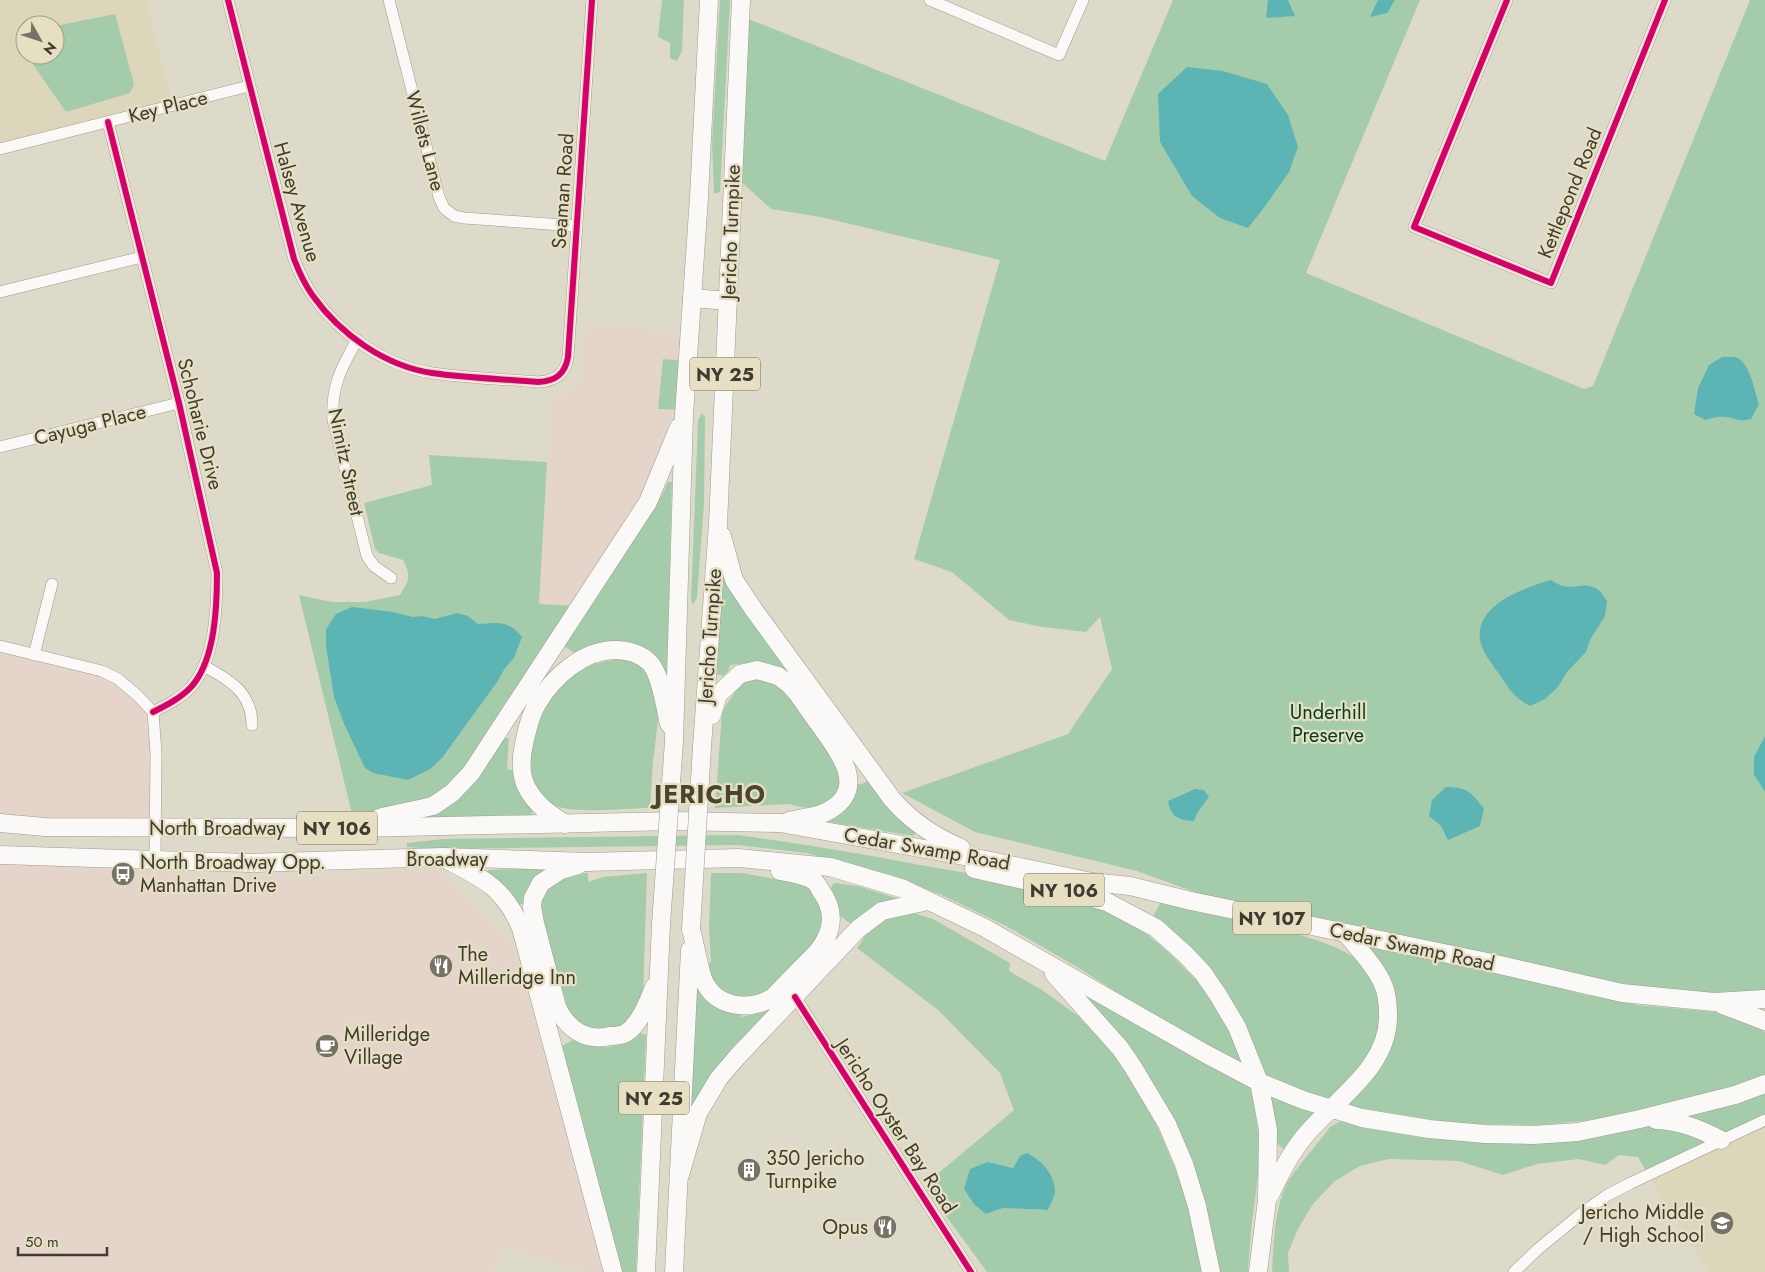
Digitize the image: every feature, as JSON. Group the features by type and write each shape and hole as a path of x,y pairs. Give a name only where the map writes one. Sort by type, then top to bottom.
{"main road":[{"name":"Jericho Turnpike","path":"646,1272 661,924 674,741 684,415 699,197 709,0"},
{"name":"Jericho Turnpike","path":"674,1272 691,930 718,524 741,0"},
{"path":"692,298 728,301"},
{"path":"356,828 382,817 434,806 452,793 471,772 648,502 684,415"},
{"path":"718,524 734,580 892,800 902,811 942,840 986,860"},
{"path":"565,824 533,799 526,786 522,767 522,751 528,724 536,706 557,678 575,664 606,650 628,650 644,658 656,672 674,741"},
{"path":"702,747 718,695 740,674 757,670 778,676 789,684 842,757 849,778 846,793 839,804 829,811 780,823"},
{"name":"North Broadway","path":"0,823 45,827 356,828 675,821"},
{"name":"Cedar Swamp Road","path":"675,821 780,823 986,860 1092,882 1130,886 1191,901 1487,962 1622,993 1714,1002 1765,999"},
{"name":"NY 106","path":"675,821 782,834 971,868 1051,886 1107,902 1156,928 1203,973 1218,995 1237,1027 1259,1082 1268,1130 1267,1200 1258,1272"},
{"name":"North Broadway","path":"0,856 155,861"},
{"path":"442,858 486,880 506,899 514,910 521,928 613,1272"},
{"name":"Broadway","path":"155,861 250,863 442,858 587,862 739,858"},
{"path":"691,930 704,980 712,992 730,1004 747,1007 772,998 824,943 830,930 831,910 827,899 814,881 796,874 758,866 739,858"},
{"name":"Cedar Swamp Road","path":"739,858 830,867 904,889 985,928 1206,1054 1259,1082 1302,1100 1362,1118 1429,1129 1486,1134 1533,1135 1578,1132 1736,1095 1765,1084"},
{"path":"587,862 562,870 541,883 533,898 532,907 535,923 557,1007 562,1017 569,1026 586,1036 601,1038 625,1033 643,1014 659,975"},
{"path":"680,1175 698,1113 719,1078 858,928 882,912 928,901"},
{"path":"1267,1200 1286,1162 1309,1131 1374,1063 1384,1044 1388,1025 1388,1003 1382,982 1370,962 1346,933"},
{"name":"NY 106","path":"1046,964 1120,1048 1167,1124 1184,1164 1197,1206 1211,1272"},
{"path":"1714,1002 1765,1021"},
{"path":"1640,1119 1674,1120 1697,1128 1721,1140"}],"street":[{"name":"Halsey Avenue","path":"228,0 294,259 313,297 332,318 357,340 400,365 431,373 538,382 554,379"},
{"name":"Willets Lane","path":"389,0 431,167 444,208 454,216 464,218 577,226"},
{"name":"Seaman Road","path":"554,379 562,374 566,367 592,0"},
{"path":"930,0 1059,55 1083,0"},
{"name":"Kettlepond Road","path":"1507,0 1414,227 1551,283 1665,0"},
{"name":"Key Place","path":"0,149 249,86"},
{"name":"Schoharie Drive","path":"108,122 179,403 214,552 217,574 217,599 213,629 204,666 192,686 182,696 153,712"},
{"path":"0,292 142,257"},
{"name":"Nimitz Street","path":"357,340 343,364 334,386 333,420 367,556 374,566 391,578"},
{"name":"Cayuga Place","path":"0,446 179,403"},
{"path":"34,655 52,584"},
{"path":"0,646 102,671 118,679 153,712 156,753 155,861"},
{"path":"204,666 238,688 252,711 252,725"},
{"name":"Jericho Oyster Bay Road","path":"795,997 971,1272"},
{"path":"1514,1272 1582,1212 1606,1196 1765,1120"}],"shaded area":[{"path":"0,0 146,0 172,104 0,147"},
{"path":"586,325 681,332 669,432 648,489 580,606 539,604 551,398 569,393 578,384 582,371"},
{"path":"0,651 95,674 114,684 135,702 146,716 149,736 150,819 69,820 0,817"},
{"path":"0,855 66,858 211,877 309,877 439,868 512,946 565,1130 603,1272 586,1272 503,1247 493,1272 0,1272"},
{"name":"Jericho Middle / High School","path":"1765,1120 1765,1272 1709,1272 1648,1175"}],"green space":[{"path":"662,0 684,0 682,51 677,61 670,58 670,43 658,37"},
{"path":"720,0 730,0 720,192 714,194 712,144"},
{"name":"Underhill Preserve","path":"1173,0 1420,0 1306,273 1584,389 1593,386 1750,0 1765,0 1765,736 1760,747 1754,775 1765,792 1765,991 1733,993 1677,992 1605,981 1200,894 1137,871 975,832 902,793 1068,734 1112,669 1100,617 1086,632 1042,627 1009,620 952,572 914,559 1000,260 821,217 771,209 733,174 741,16 1105,161"},
{"path":"115,14 134,84 130,93 66,112 33,65 65,65 65,24"},
{"path":"663,359 688,361 684,410 658,409"},
{"path":"702,413 705,417 704,504 697,597 693,605 691,600 698,420"},
{"path":"429,455 547,462 539,604 574,606 464,770 453,783 435,798 412,808 392,812 352,814 299,595 332,602 365,602 400,595 408,578 406,565 403,560 379,553 375,549 364,503 432,485"},
{"path":"668,482 672,482 667,675 662,675 640,647 626,641 608,643 577,655 564,646 662,495"},
{"path":"720,561 796,678 779,669 757,663 730,665 728,672 723,676 718,674 715,677"},
{"path":"631,658 649,670 660,704 650,808 585,810 551,804 540,793 533,780 530,765 531,749 540,717 556,691 580,671 591,665"},
{"path":"757,679 774,682 787,692 841,767 843,781 835,802 811,809 788,804 715,808 722,714 734,694 732,691 739,682"},
{"path":"502,738 509,738 507,769 516,771 533,808 532,815 422,818 422,815"},
{"path":"869,780 915,831 914,836 828,822 828,817 856,784 862,784"},
{"path":"737,835 828,848 987,877 1020,887 1050,903 1052,891 1091,904 1126,920 1157,942 1203,987 1223,1017 1244,1060 1238,1063 1146,1011 1077,967 1008,927 944,896 891,875 806,853 738,845 434,849 407,847 407,843 443,839"},
{"path":"549,868 526,904 519,906 487,875 488,870"},
{"path":"588,873 588,882 603,877 647,873 643,999 625,1026 605,1032 585,1028 570,1016 539,912 543,890 568,874"},
{"path":"711,873 743,873 775,879 792,878 805,883 817,895 825,913 819,940 767,994 752,1001 721,994 706,970 711,961 709,927"},
{"path":"834,883 858,886 902,900 854,926 840,916 838,905 830,889"},
{"path":"1160,903 1224,915 1287,931 1330,945 1354,957 1369,973 1381,1007 1382,1018 1379,1040 1371,1056 1329,1101 1263,1076 1242,1019 1153,917"},
{"path":"913,913 933,919 1010,963 1009,971 1042,990 1078,1016 1110,1049 1145,1098 1193,1212 1206,1272 987,1272 927,1190 929,1181 1014,1110 1000,1073 938,1010 857,948 868,932 880,920","holes":["1020,1156 1048,1210 1003,1208 986,1214 988,1162 1013,1168"]},
{"path":"1368,946 1534,980 1581,994 1638,1005 1715,1012 1743,1019 1765,1032 1765,1076 1743,1084 1616,1118 1539,1125 1467,1124 1401,1116 1346,1106 1376,1074 1393,1042 1397,1005 1384,968"},
{"path":"696,983 741,1014 742,1017 775,1009 698,1106 692,1105"},
{"path":"1092,996 1253,1086 1258,1132 1258,1174 1248,1272 1219,1272 1132,1051 1088,999"},
{"path":"640,1033 646,1035 636,1272 619,1272 560,1047 575,1039 593,1046 609,1047 624,1043"},
{"path":"1765,1090 1765,1114 1723,1134 1688,1117"},
{"path":"1267,1093 1317,1112 1289,1145 1283,1149 1274,1138 1272,1131"},
{"path":"1350,1120 1443,1133 1639,1120 1718,1140 1647,1173 1638,1157 1619,1155 1605,1165 1579,1159 1537,1164 1503,1175 1459,1161 1389,1159 1360,1166 1335,1181 1313,1204 1298,1229 1288,1253 1289,1272 1272,1272 1274,1237 1280,1201 1289,1180 1330,1127 1339,1122"}],"water":[{"path":"1268,0 1288,0 1295,16 1266,18"},
{"path":"1378,0 1395,0 1387,13 1370,17"},
{"path":"1187,67 1223,71 1267,84 1288,115 1298,147 1289,172 1248,228 1220,218 1192,196 1160,142 1158,94"},
{"path":"1722,357 1735,357 1748,370 1759,404 1751,419 1740,420 1721,417 1705,420 1694,414 1698,388 1709,365"},
{"path":"1551,580 1565,586 1586,585 1598,590 1607,601 1605,616 1590,640 1586,652 1567,672 1558,687 1545,699 1530,706 1514,695 1484,652 1480,640 1481,627 1485,617 1493,607 1515,593"},
{"path":"352,607 435,619 457,613 468,616 478,624 502,623 512,627 522,637 514,658 442,758 430,769 408,780 373,773 365,768 345,726 334,697 326,646 326,629 336,614"},
{"path":"1765,736 1765,792 1754,775 1754,757"},
{"path":"1446,787 1460,788 1469,792 1484,809 1480,826 1448,840 1441,826 1429,816 1432,800"},
{"path":"1195,789 1204,790 1209,797 1197,813 1194,821 1176,817 1171,811 1168,801"},
{"path":"1027,1153 1038,1160 1050,1173 1055,1193 1048,1210 1003,1208 986,1214 974,1204 964,1189 970,1169 988,1162 1013,1168 1020,1156"}],"cycle path":[{"path":"228,0 294,259 307,287 324,310 336,323 365,346 381,356 414,369 458,376 538,382 559,376 565,368 568,357 592,0"},
{"path":"1507,0 1414,227 1551,283 1665,0"},
{"path":"108,122 179,403 217,573 215,617 206,662 192,686 169,704 153,712"},
{"path":"795,997 971,1272"}],"place":[{"name":"North Broadway Opp. Manhattan Drive","path":"123,874"},
{"name":"The Milleridge Inn","path":"441,966"},
{"name":"Milleridge Village","path":"327,1046"},
{"name":"350 Jericho Turnpike","path":"749,1170"},
{"name":"Jericho Middle / High School","path":"1722,1223"},
{"name":"Opus","path":"885,1227"}],"district":[{"name":"JERICHO","path":"710,794"}]}
